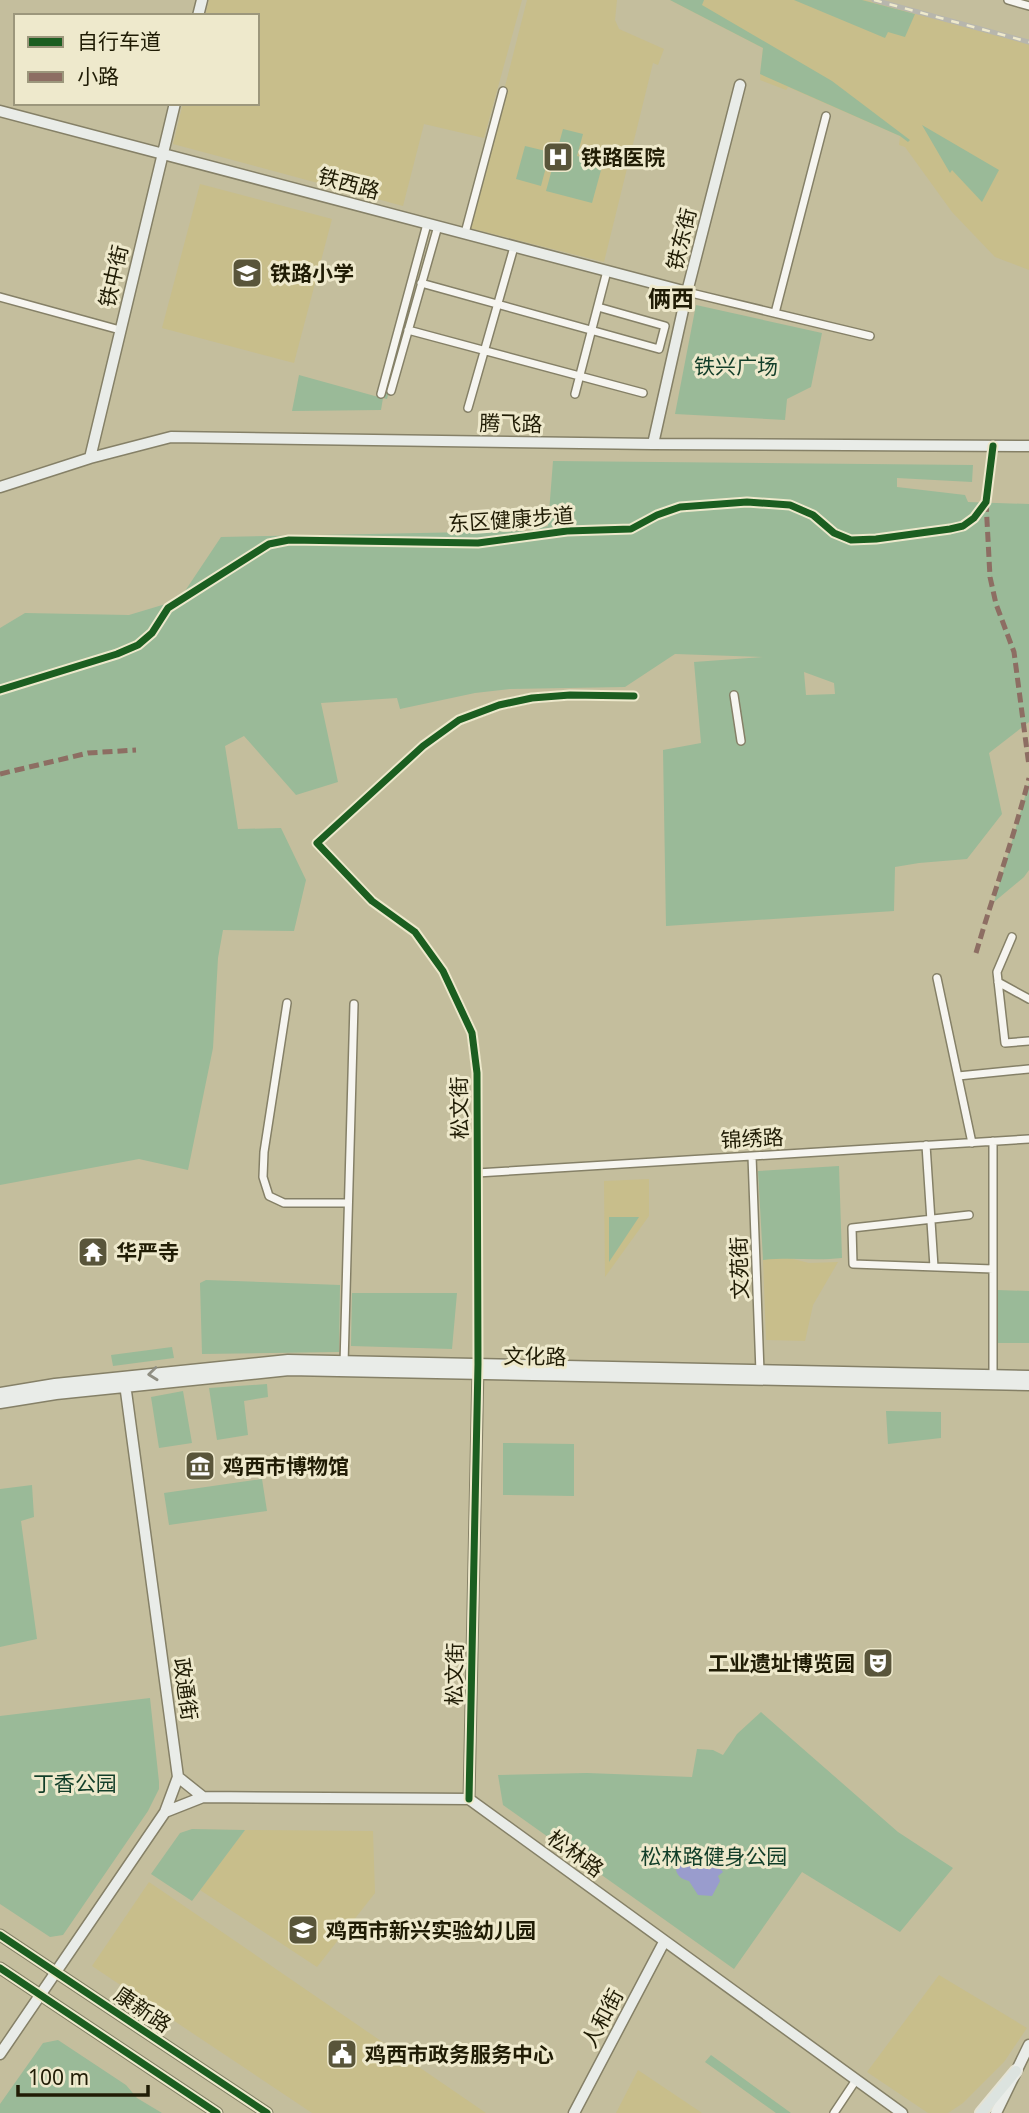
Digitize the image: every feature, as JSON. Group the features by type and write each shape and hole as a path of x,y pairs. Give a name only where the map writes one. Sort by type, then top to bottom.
{"main road":[{"path":"981,2113 1016,2071"}],"street":[{"path":"1007,0 1029,6"},
{"name":"铁东街","path":"653,444 687,292 740,85"},
{"path":"465,233 503,91"},
{"name":"铁中街","path":"90,458 174,105"},
{"name":"铁西路","path":"0,111 687,292"},
{"path":"775,313 826,116"},
{"path":"391,391 422,284 433,225"},
{"path":"381,394 433,225"},
{"path":"468,408 514,247"},
{"path":"575,394 607,271"},
{"path":"422,284 659,349 665,326 598,307"},
{"path":"687,292 870,336"},
{"path":"0,297 120,330"},
{"path":"408,330 643,393"},
{"name":"腾飞路","path":"0,487 90,458 171,437 1029,446"},
{"name":"松文街","path":"470,1799 478,1369 477,1073 472,1034 443,971 415,932 372,901 317,843 423,746 459,720 499,705 531,698 570,695 634,696"},
{"path":"734,695 741,741"},
{"path":"1012,937 997,972 1005,1043 1029,1041"},
{"path":"937,978 972,1143"},
{"path":"998,982 1029,999"},
{"path":"287,1003 264,1152 263,1177 269,1196 284,1203 348,1203"},
{"path":"344,1366 354,1004"},
{"path":"958,1076 1029,1069"},
{"name":"锦绣路","path":"477,1173 1029,1139"},
{"path":"993,1141 993,1375"},
{"path":"926,1145 934,1267"},
{"name":"文苑街","path":"752,1156 760,1375"},
{"path":"969,1215 852,1228 853,1264 993,1269"},
{"name":"文化路","path":"0,1402 288,1360 344,1366 760,1375 1029,1385"},
{"name":"文化路","path":"760,1375 1029,1376"},
{"name":"文化路","path":"0,1393 125,1382"},
{"name":"政通街","path":"41,1996 165,1812 178,1777 125,1382"},
{"path":"178,1777 203,1797"},
{"path":"165,1812 203,1797 470,1799"},
{"name":"松林路","path":"470,1799 902,2113"},
{"name":"康新路","path":"0,1935 267,2113"},
{"name":"人和街","path":"574,2113 664,1942"},
{"path":"0,1968 217,2113"},
{"path":"0,2054 41,1996"},
{"path":"1000,2111 1029,2045"},
{"path":"834,2113 856,2080"}],"shaded area":[{"path":"209,0 522,0 484,138 424,124 403,206 173,144 183,105 259,105 259,14 206,14"},
{"name":"铁路医院","path":"527,0 617,0 615,20 619,29 664,49 658,65 653,63 604,262 469,228"},
{"path":"670,0 865,0 1029,44 1029,270 995,257 952,212 905,147 899,145 900,136 788,87 786,90 760,80 763,48"},
{"name":"铁路小学","path":"200,184 332,219 294,363 162,328"},
{"path":"649,1179 649,1216 605,1277 604,1181"},
{"path":"789,1258 809,1263 838,1262 813,1305 805,1341 766,1340 763,1259"},
{"name":"鸡西市新兴实验幼儿园","path":"245,1830 373,1831 375,1893 317,1967 200,1890"},
{"path":"149,1882 486,2113 312,2113 92,1966"},
{"path":"939,1975 1027,2028 1004,2062 963,2103 948,2113 928,2113 867,2072"},
{"path":"638,2070 702,2113 616,2113"}],"green space":[{"path":"670,0 704,0 702,5 832,81 910,140 908,142 900,136 760,74 763,48"},
{"path":"794,0 862,0 915,14 905,37 888,32 885,38"},
{"path":"922,125 999,170 982,202 952,170 950,173"},
{"path":"563,129 583,134 577,156 603,163 592,203 546,191"},
{"path":"525,146 550,152 541,186 516,179"},
{"name":"铁兴广场","path":"696,305 822,333 811,387 787,399 785,420 675,414"},
{"path":"389,374 393,375 387,399 383,398 381,410 292,411 299,375 382,398"},
{"path":"553,461 973,465 972,482 897,478 897,487 965,495 968,502 1029,504 1029,722 989,753 1002,814 967,859 895,867 894,911 666,926 663,750 701,743 694,662 763,657 675,654 625,687 510,689 475,693 400,709 397,698 321,703 338,782 296,795 244,736 225,746 238,829 281,828 306,880 294,931 223,930 218,958 213,1048 188,1170 139,1159 0,1185 0,628 25,613 129,615 179,600 221,537 527,531 548,526","holes":["804,672 834,683 835,694 806,695"]},
{"path":"1029,783 1029,870 994,902"},
{"path":"839,1166 842,1258 763,1260 758,1171"},
{"path":"609,1217 639,1217 609,1262"},
{"path":"206,1280 340,1285 339,1352 202,1354 200,1283"},
{"path":"997,1290 1029,1291 1029,1343 996,1343"},
{"path":"352,1293 457,1293 452,1349 351,1346"},
{"path":"172,1347 174,1358 113,1366 111,1355"},
{"path":"267,1384 268,1397 244,1401 248,1435 217,1440 209,1388"},
{"path":"183,1391 192,1443 159,1448 151,1397"},
{"path":"886,1411 941,1412 941,1438 888,1444"},
{"path":"503,1443 574,1444 574,1496 503,1495"},
{"path":"262,1479 267,1511 169,1525 164,1493"},
{"path":"32,1485 34,1517 21,1521 37,1639 0,1647 0,1489"},
{"name":"丁香公园","path":"150,1698 159,1789 148,1811 63,1935 50,1937 0,1904 0,1716"},
{"name":"松林路健身公园","path":"761,1712 898,1832 953,1868 900,1932 802,1872 734,1969 503,1805 498,1775 587,1773 692,1777 697,1749 713,1750 723,1755 737,1734"},
{"path":"192,1829 245,1830 192,1901 151,1874 180,1833"},
{"path":"58,2040 126,2085 137,2098 162,2113 0,2113 0,2104 43,2043"},
{"path":"711,2055 791,2113 776,2113 705,2062"}],"water":[{"path":"695,1853 702,1853 707,1863 717,1865 723,1872 718,1876 720,1881 712,1896 698,1895 689,1881 681,1877 676,1870 678,1866 689,1863"}],"railway":[{"path":"874,0 1029,42"}],"marked path":[{"path":"986,502 990,577 996,604 1014,652 1029,766"},
{"path":"0,774 88,753 136,750"},
{"path":"976,953 1029,778"}],"cycle path":[{"name":"东区健康步道","path":"0,690 138,645 152,633 168,608 269,544 289,540 478,543 567,531 631,529 657,515 680,507 747,502 790,505 813,515 834,533 851,540 950,529 963,526 974,518 986,502 993,446"},
{"path":"469,1799 478,1364 477,1073 472,1033 443,971 415,932 372,901 317,843 423,746 459,720 499,705 532,698 570,695 634,696"},
{"path":"0,1935 267,2113"},
{"path":"0,1968 217,2113"}],"place":[{"name":"铁路医院","path":"558,157"},
{"name":"铁路小学","path":"247,273"},
{"name":"华严寺","path":"93,1252"},
{"name":"鸡西市博物馆","path":"200,1466"},
{"name":"工业遗址博览园","path":"878,1663"},
{"name":"鸡西市新兴实验幼儿园","path":"303,1930"},
{"name":"鸡西市政务服务中心","path":"342,2054"}],"district":[{"name":"俩西","path":"671,298"}]}
